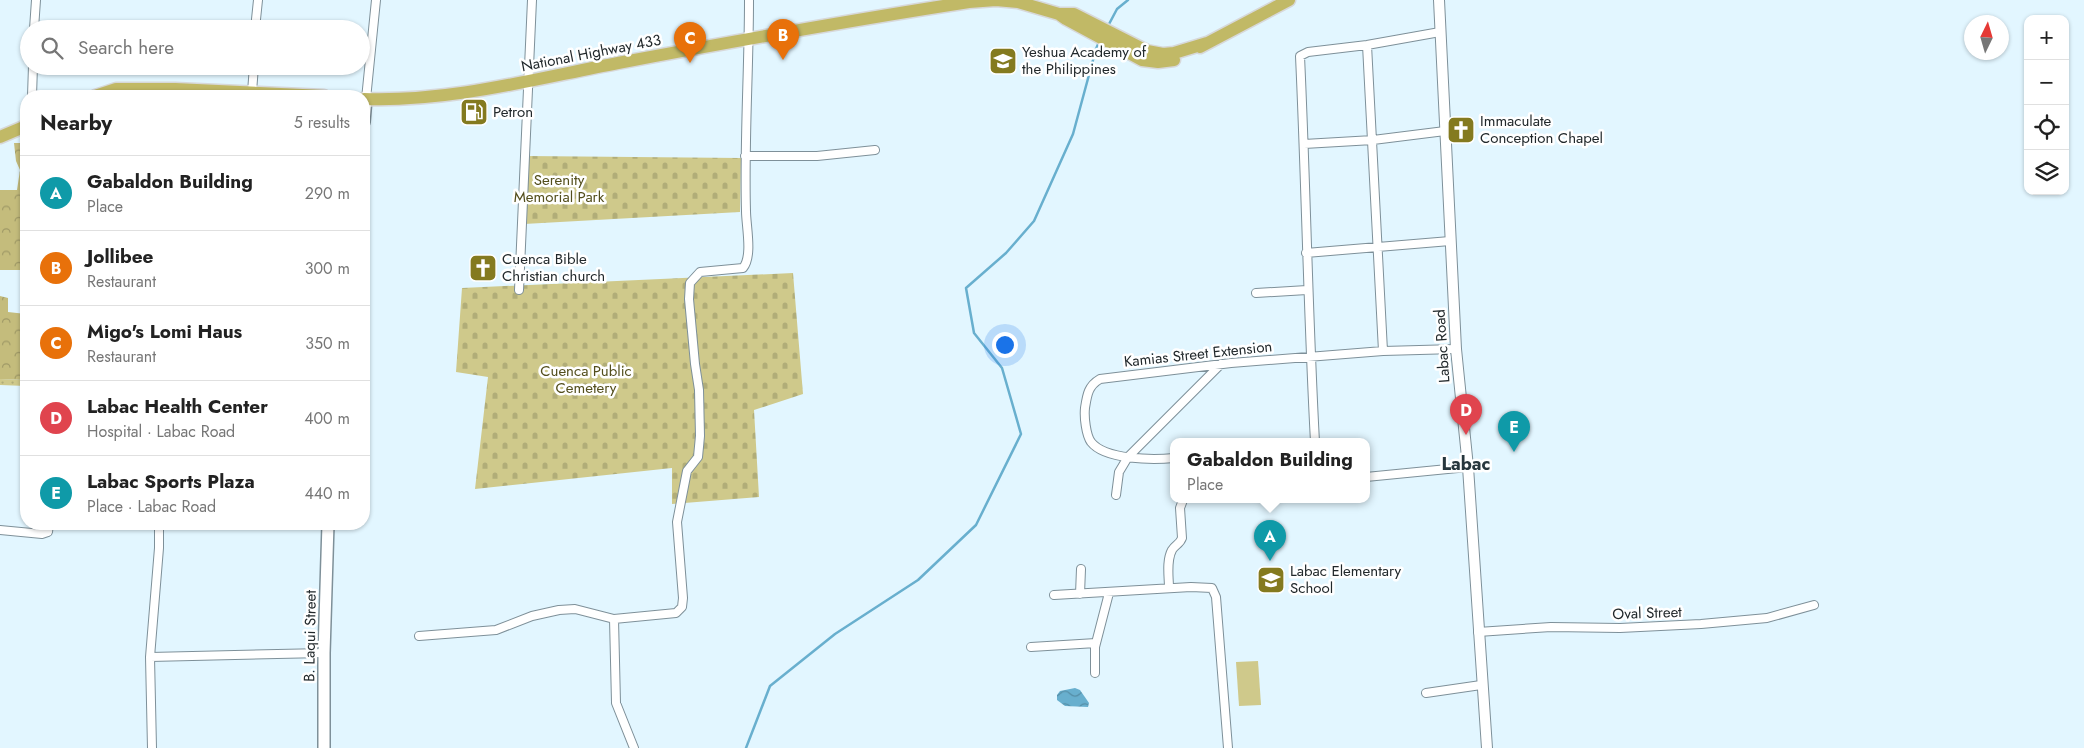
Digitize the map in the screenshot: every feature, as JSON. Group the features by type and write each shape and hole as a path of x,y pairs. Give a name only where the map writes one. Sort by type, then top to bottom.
{"main road":[{"name":"National Highway 433","path":"370,99 404,100 438,97 750,40 969,2 996,0 1018,2 1073,18 1132,50 1163,54 1207,43 1289,0"},
{"path":"113,90 136,90"},
{"path":"0,137 20,129"},
{"name":"B. Laqui Street","path":"324,748 324,653 328,530"}],"street":[{"path":"35,20 36,0"},
{"path":"256,20 258,0"},
{"path":"370,54 376,0"},
{"path":"519,290 532,0"},
{"path":"419,636 496,630 532,616 560,610 575,609 614,619 676,613 682,607 683,598 677,522 687,471 698,457 700,436 699,390 694,355 690,283 700,272 743,268 746,264 748,237 745,156 750,40 749,0"},
{"name":"Labac Road","path":"1439,0 1456,349 1468,467 1487,748"},
{"path":"1315,438 1306,253 1300,56 1308,52 1367,45 1440,32"},
{"path":"1367,45 1383,351"},
{"path":"32,90 33,75"},
{"path":"252,90 253,75"},
{"path":"366,90 368,75"},
{"path":"1304,144 1373,140 1445,131"},
{"path":"745,156 817,156 875,150"},
{"path":"1306,253 1450,241"},
{"path":"1256,293 1308,290"},
{"name":"Kamias Street Extension","path":"1170,458 1128,458 1098,449 1090,441 1084,415 1087,392 1092,384 1100,379 1221,364 1383,351 1456,349"},
{"path":"1116,494 1119,472 1128,458 1221,364"},
{"path":"1370,477 1468,467"},
{"path":"1169,588 1170,555 1173,547 1181,542 1182,538 1180,508 1182,503"},
{"path":"0,530 42,534 48,532 48,530"},
{"path":"152,748 150,657 159,530"},
{"path":"1080,594 1081,569"},
{"path":"1054,595 1206,586 1215,591 1228,748"},
{"path":"1095,672 1096,642 1109,593"},
{"name":"Oval Street","path":"1478,632 1551,627 1620,628 1702,624 1767,618 1814,605"},
{"path":"614,619 616,703 634,748"},
{"path":"1031,647 1096,642"},
{"path":"150,657 324,653"},
{"path":"1426,692 1482,685"}],"green space":[{"path":"14,143 20,143 20,170 16,161"},
{"name":"Serenity Memorial Park","path":"527,156 741,158 740,212 524,224"},
{"path":"20,170 20,270 0,270 0,190 17,190"},
{"name":"Cuenca Public Cemetery","path":"793,273 803,394 754,410 759,497 672,504 672,468 475,489 488,377 456,372 462,288"},
{"path":"0,296 8,298 8,312 20,313 20,380 0,379"},
{"path":"0,379 20,380 20,386 0,385"},
{"path":"1258,661 1261,705 1239,706 1236,662"}],"water":[{"path":"1075,688 1080,690 1089,703 1088,707 1065,706 1057,700 1057,695 1060,691"}],"waterway":[{"path":"1108,26 1117,9 1128,0"},
{"path":"746,748 770,686 835,634 918,580 976,525 1021,434 1002,368 974,333 966,288 1006,253 1034,221 1073,134 1099,42"}],"place":[{"name":"Jollibee","path":"783,60"},
{"name":"Yeshua Academy of the Philippines","path":"1003,61"},
{"name":"Migo's Lomi Haus","path":"690,63"},
{"name":"Petron","path":"474,112"},
{"name":"Immaculate Conception Chapel","path":"1461,130"},
{"name":"Cuenca Bible Christian church","path":"483,268"},
{"name":"Labac Health Center","path":"1466,435"},
{"name":"Labac Sports Plaza","path":"1514,452"},
{"name":"Gabaldon Building","path":"1270,561"},
{"name":"Labac Elementary School","path":"1271,580"}],"district":[{"name":"Labac","path":"1466,464"}]}
